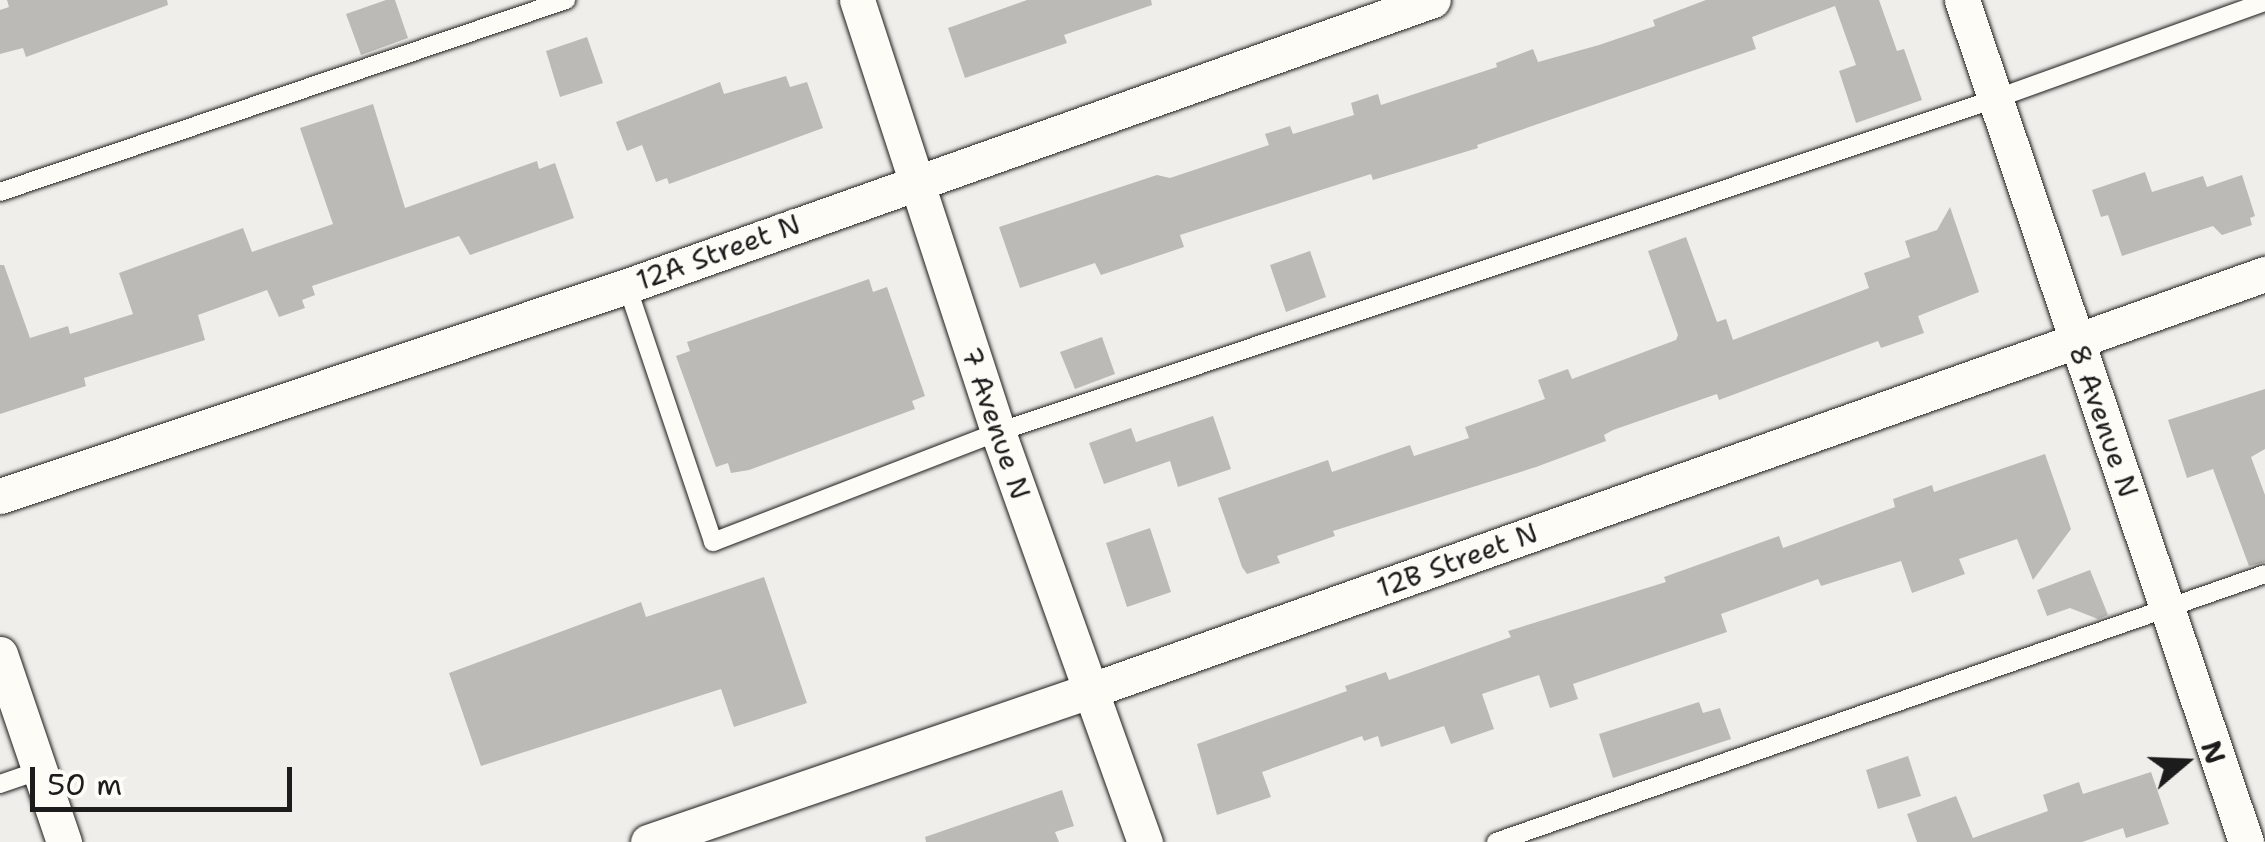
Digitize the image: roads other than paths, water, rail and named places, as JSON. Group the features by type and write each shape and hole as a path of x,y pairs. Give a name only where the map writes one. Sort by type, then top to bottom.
{"street":[{"name":"7 Avenue N","path":"857,0 998,432 1145,842"},
{"name":"12A Street N","path":"0,496 627,286 1432,0"},
{"name":"8 Avenue N","path":"1962,0 2246,842"},
{"name":"12B Street N","path":"648,842 1092,690 2265,274"},
{"path":"0,654 64,842"}],"lane":[{"path":"0,192 566,0"},
{"path":"627,286 713,542 998,432 1995,99 2265,2"},
{"path":"1496,842 2265,574"},
{"path":"0,784 38,771"}]}
